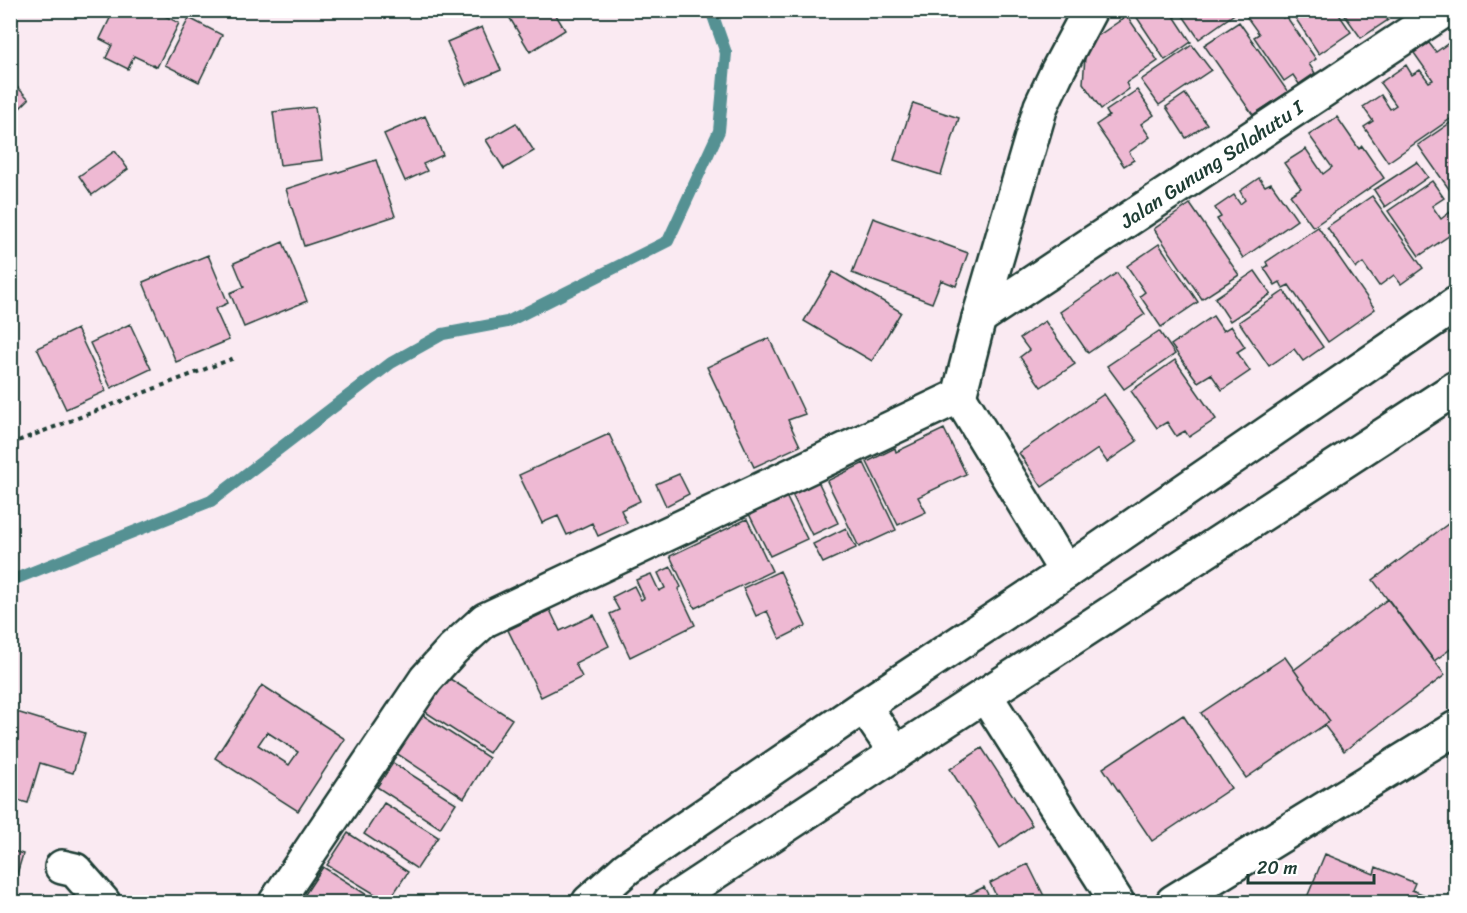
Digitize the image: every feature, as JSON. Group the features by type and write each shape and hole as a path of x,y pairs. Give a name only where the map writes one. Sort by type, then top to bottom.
{"street":[{"path":"1066,572 959,396 979,318 1041,106 1090,10"},
{"name":"Jalan Gunung Salahutu I","path":"979,318 1445,10"},
{"path":"589,903 627,868 864,706 1066,572 1456,304"},
{"path":"670,903 1456,388"},
{"path":"276,903 426,679 453,649 485,620 959,396"},
{"path":"985,695 1117,903"},
{"path":"864,706 896,753"},
{"path":"1173,903 1456,728"},
{"path":"62,867 75,870 103,903"}],"path":[{"path":"10,444 234,358"}],"building":[{"path":"114,10 153,10 179,23 157,67 134,56 128,69 106,58 112,45 100,39"},
{"path":"505,10 553,10 565,30 530,52"},
{"path":"1132,10 1170,10 1191,42 1165,60"},
{"path":"1179,10 1240,10 1199,39"},
{"path":"1255,10 1278,10 1283,18 1286,16 1316,59 1309,64 1315,73 1299,84 1293,75 1284,81 1254,37 1259,34 1246,16"},
{"path":"1290,10 1336,10 1351,32 1319,54"},
{"path":"1341,10 1381,10 1388,20 1361,38"},
{"path":"1127,16 1158,61 1126,83 1129,89 1101,109 1083,83 1086,44"},
{"path":"189,18 222,35 199,82 165,65"},
{"path":"1239,22 1288,92 1253,115 1204,45"},
{"path":"482,27 501,70 466,85 447,42"},
{"path":"1450,42 1456,51 1456,115 1388,162 1364,127 1373,121 1363,107 1381,95 1390,109 1396,105 1380,83 1406,65 1412,75 1420,70 1429,82 1433,80 1414,53 1429,43 1436,52"},
{"path":"1192,45 1211,70 1159,105 1141,80"},
{"path":"10,80 29,99 14,114 10,111"},
{"path":"1137,90 1154,115 1141,124 1150,137 1129,152 1134,160 1124,166 1096,125 1109,116 1106,111"},
{"path":"1185,94 1207,124 1186,138 1166,107"},
{"path":"913,103 959,118 941,175 894,160"},
{"path":"315,107 322,160 280,165 273,112"},
{"path":"425,116 443,155 423,164 427,171 405,181 384,134"},
{"path":"1337,117 1359,149 1362,146 1384,178 1313,227 1290,195 1301,188 1284,163 1306,149 1323,174 1332,167 1309,135"},
{"path":"1456,119 1456,194 1454,196 1418,145"},
{"path":"516,123 534,151 504,169 486,140"},
{"path":"115,151 128,169 92,195 79,176"},
{"path":"376,160 395,216 304,246 286,189"},
{"path":"1417,162 1428,177 1385,207 1374,190"},
{"path":"1259,178 1265,186 1271,183 1297,220 1243,258 1217,219 1221,217 1215,208 1234,195 1240,204 1245,200 1240,191"},
{"path":"1432,181 1444,198 1432,206 1441,219 1450,212 1456,221 1456,231 1419,256 1388,211"},
{"path":"1372,196 1423,268 1401,284 1394,275 1379,286 1363,263 1356,268 1327,227"},
{"path":"1190,204 1239,275 1202,299 1154,229"},
{"path":"873,218 968,253 956,286 941,280 932,303 852,273"},
{"path":"1318,227 1375,309 1328,342 1289,285 1283,288 1280,282 1275,285 1264,268 1268,266 1266,262"},
{"path":"283,242 307,301 244,327 230,293 244,287 234,263"},
{"path":"1159,244 1198,302 1161,327 1140,296 1145,292 1127,266"},
{"path":"208,255 228,303 215,309 229,340 176,362 143,282"},
{"path":"1255,271 1271,294 1230,321 1215,298"},
{"path":"833,272 901,312 872,361 804,321"},
{"path":"1117,273 1145,314 1088,353 1060,312"},
{"path":"1284,291 1323,347 1303,361 1294,349 1269,366 1239,322"},
{"path":"1213,316 1223,331 1231,326 1245,347 1237,352 1250,371 1222,390 1211,374 1198,382 1171,345"},
{"path":"1045,321 1075,364 1041,387 1020,357 1029,350 1020,338"},
{"path":"130,324 151,369 111,388 90,343"},
{"path":"77,329 106,391 66,409 37,348"},
{"path":"1159,331 1175,354 1124,389 1107,366"},
{"path":"769,338 805,414 788,420 800,446 754,467 707,367"},
{"path":"1175,360 1216,419 1189,437 1185,431 1176,436 1167,422 1157,428 1131,391"},
{"path":"1104,394 1137,441 1107,462 1098,449 1042,487 1019,453"},
{"path":"944,429 966,474 918,497 926,512 898,525 867,462 895,448 896,452"},
{"path":"609,434 640,501 621,510 627,523 598,536 592,523 567,535 558,516 542,523 519,475"},
{"path":"864,463 896,530 859,547 827,481"},
{"path":"679,474 689,494 666,506 656,484"},
{"path":"816,477 838,523 812,535 790,490"},
{"path":"785,494 807,539 770,556 748,512"},
{"path":"1456,518 1456,645 1434,661 1373,580"},
{"path":"747,519 772,571 695,608 670,556"},
{"path":"846,528 856,548 823,563 813,544"},
{"path":"671,567 681,587 678,589 695,625 630,657 610,614 619,610 612,597 634,586 641,600 644,598 636,580 651,574 659,591 665,588 658,573"},
{"path":"780,571 806,626 780,639 767,611 756,616 743,588"},
{"path":"1388,599 1445,675 1344,751 1324,725 1330,721 1294,670"},
{"path":"550,610 560,631 594,615 609,646 575,663 582,677 541,697 508,630"},
{"path":"1285,657 1330,721 1246,778 1201,713"},
{"path":"447,677 512,719 489,753 424,711"},
{"path":"262,685 345,739 298,811 215,758","holes":["267,732 298,752 289,765 258,745"]},
{"path":"10,710 85,733 73,773 40,763 28,803 10,798"},
{"path":"421,714 489,758 464,798 396,753"},
{"path":"1183,715 1231,788 1152,841 1103,768"},
{"path":"982,748 1032,825 1000,848 950,769"},
{"path":"393,763 456,803 440,828 377,787"},
{"path":"384,803 438,837 417,869 364,834"},
{"path":"348,833 408,872 388,902 327,865"},
{"path":"10,850 23,854 11,894 10,894"},
{"path":"1325,854 1374,874 1376,867 1415,883 1412,890 1443,902 1305,902"},
{"path":"1028,864 1047,902 999,902 990,883"},
{"path":"323,867 378,902 300,902"},
{"path":"984,887 992,902 954,902"}],"waterway":[{"path":"10,581 211,501 391,363 443,334 507,322 668,241 719,131 726,53 711,10"}]}
